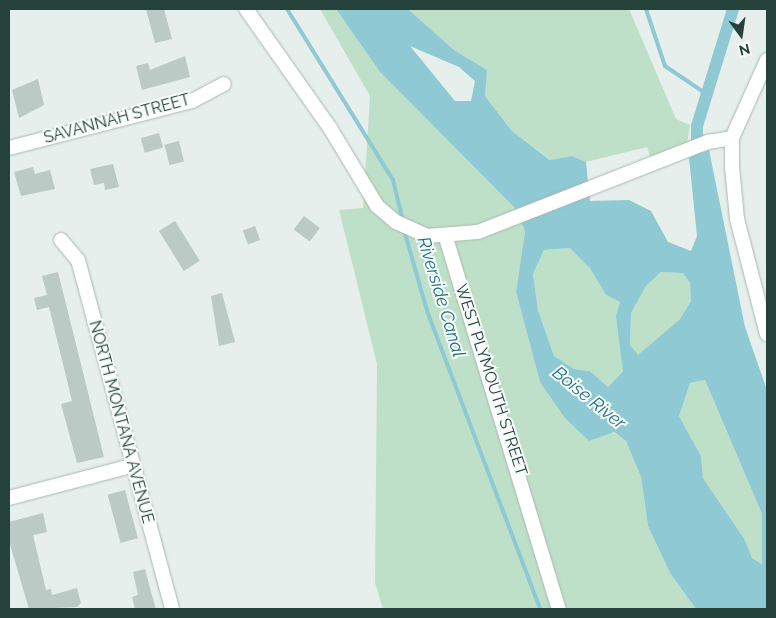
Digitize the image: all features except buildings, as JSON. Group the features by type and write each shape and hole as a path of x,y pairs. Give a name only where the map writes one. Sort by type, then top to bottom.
{"street":[{"path":"246,9 330,128 377,206 396,222 410,230 446,238 478,232 708,142 732,138"},
{"path":"767,60 732,138 737,219 767,334"},
{"name":"SAVANNAH STREET","path":"9,148 192,101 224,84"},
{"name":"WEST PLYMOUTH STREET","path":"446,238 559,609"},
{"name":"NORTH MONTANA AVENUE","path":"61,240 78,260 131,466 172,609"},
{"path":"9,498 131,466"}],"green space":[{"path":"320,9 336,9 380,72 515,208 525,231 516,292 540,382 626,441 641,477 648,526 670,573 696,609 383,609 375,583 377,364 339,210 363,208 370,96"},
{"path":"408,9 629,9 676,119 690,125 687,145 651,159 647,147 586,162 572,156 551,160 512,131 485,96 487,70 454,50"},
{"path":"570,248 590,267 606,295 620,302 623,371 608,387 590,371 574,369 554,356 538,310 533,274 544,250"},
{"path":"661,272 683,273 690,283 691,301 680,319 638,356 630,345 631,313 646,286"},
{"path":"705,380 762,514 763,564 752,558 745,540 703,478 701,456 679,416 690,383"}],"water":[{"name":"Boise River","path":"336,9 408,9 454,50 487,70 485,96 512,131 550,160 572,156 586,162 590,201 629,200 651,211 668,242 691,251 697,236 689,158 709,150 745,327 767,390 767,609 696,609 670,573 648,526 641,477 626,441 614,432 589,441 565,418 540,382 516,292 525,231 515,208 380,72","holes":["410,46 459,67 475,81 471,101 455,101","570,248 590,268 606,295 620,302 616,316 623,371 608,387 590,371 574,369 554,356 538,310 533,274 544,250","661,272 683,273 690,283 691,301 680,319 638,355 630,345 631,313 646,286","705,380 762,514 762,564 752,558 745,540 703,478 701,456 679,416 690,383"]}],"waterway":[{"name":"Riverside Canal","path":"287,9 393,180 403,221"},
{"path":"646,9 665,66 708,95"},
{"path":"697,172 697,126 733,9"},
{"name":"Riverside Canal","path":"404,230 427,311 540,609"}]}
